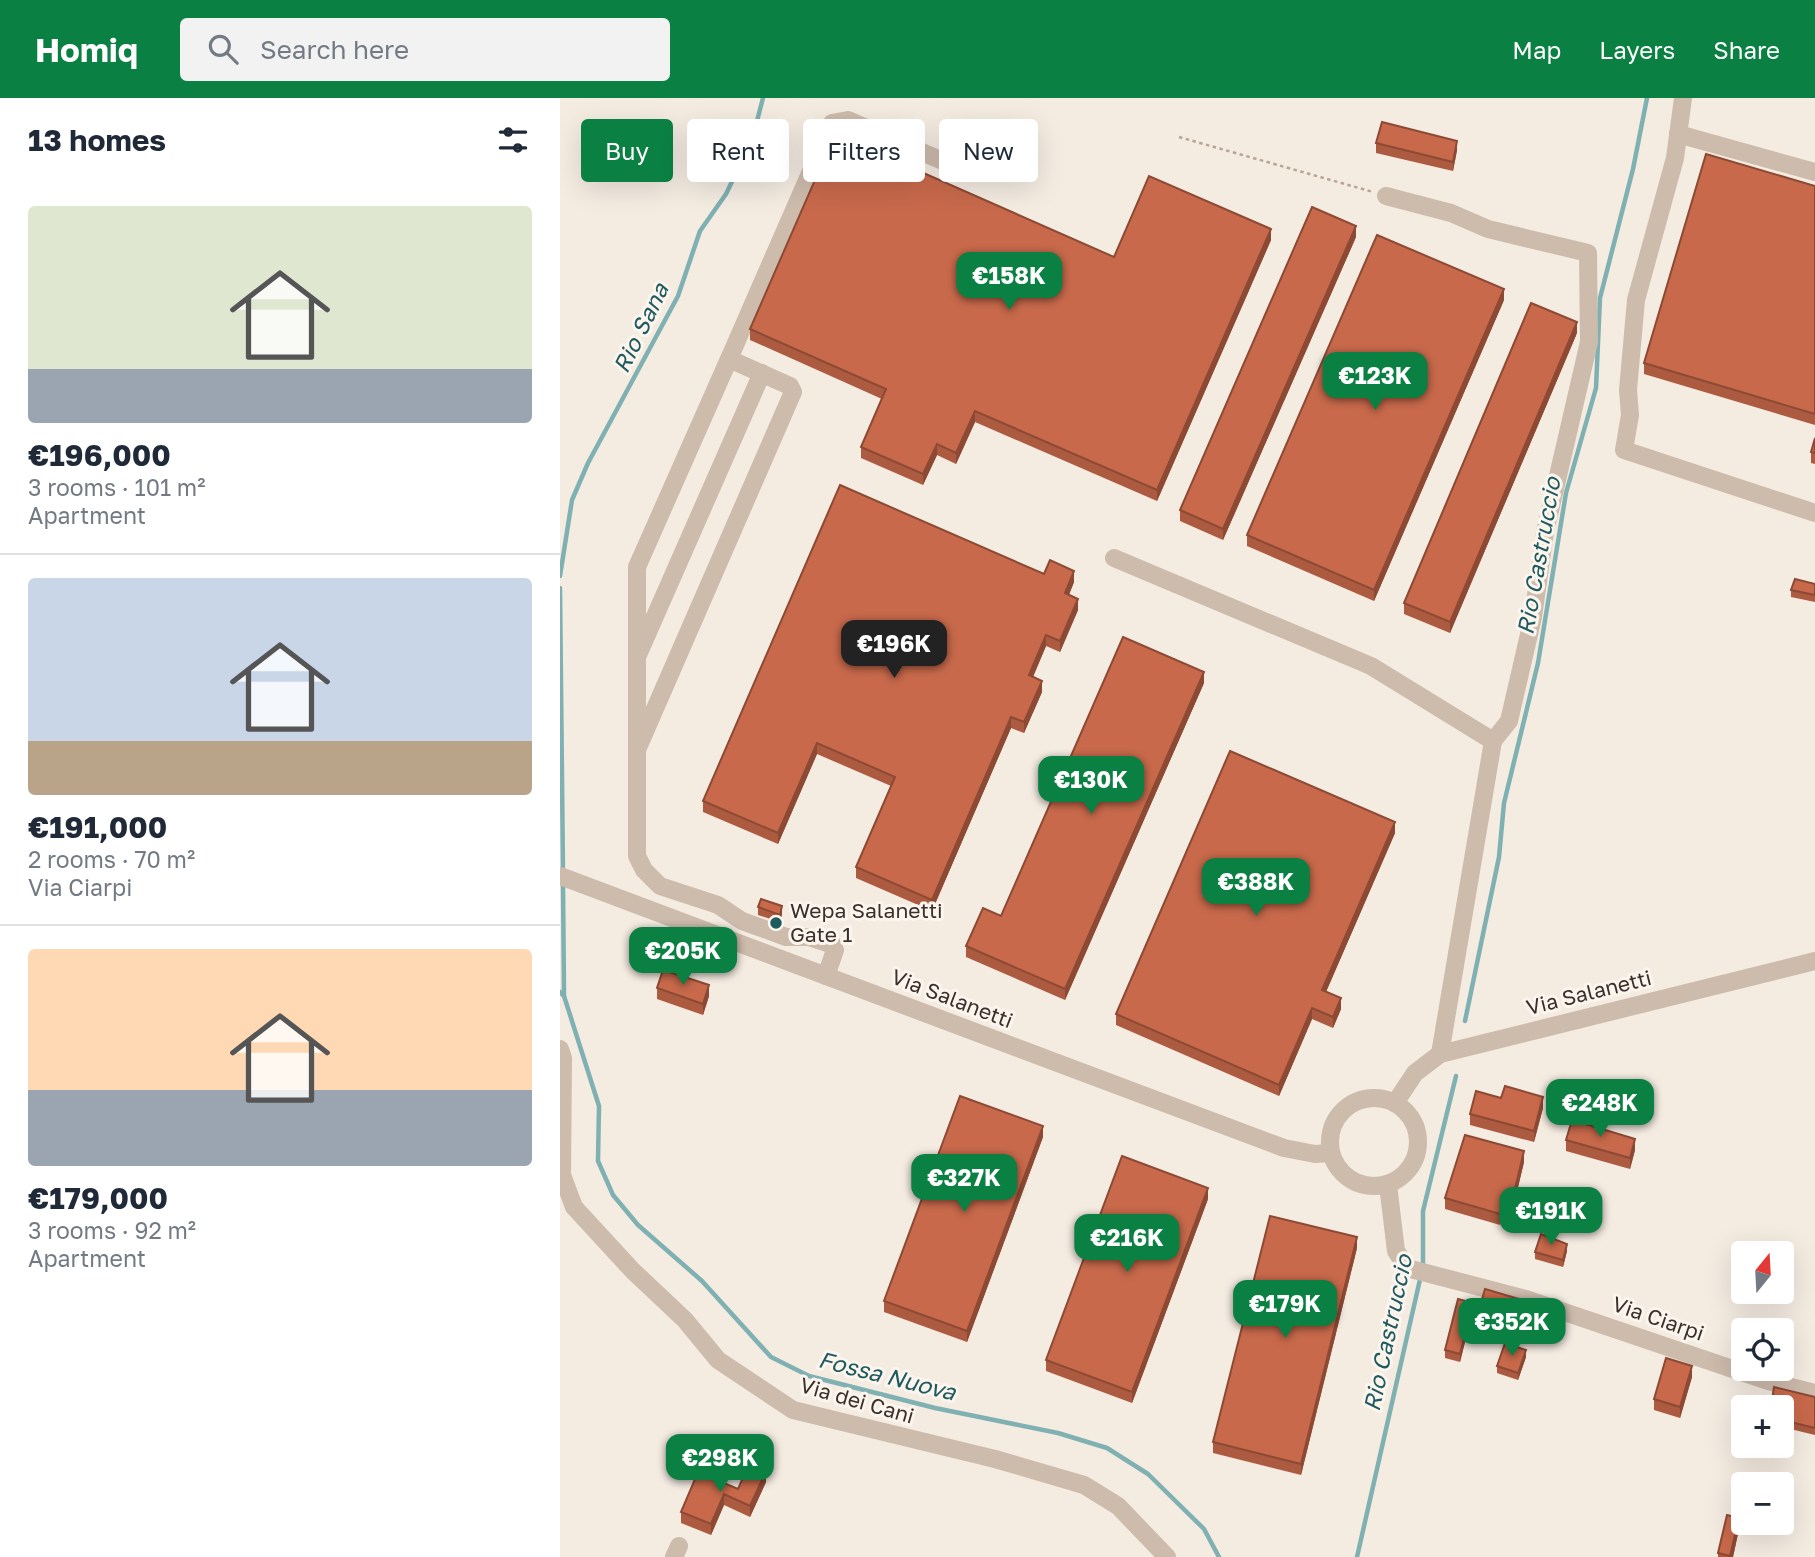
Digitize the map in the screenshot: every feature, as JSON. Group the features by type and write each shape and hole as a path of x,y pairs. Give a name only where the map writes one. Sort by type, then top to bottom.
{"street":[{"path":"1683,98 1675,158 1636,300 1628,390 1630,415 1624,450 1815,513"},
{"path":"826,976 835,950 832,945 809,937 786,937 764,930 718,905 660,886 644,870 637,856 637,567 832,124 848,120 939,159"},
{"path":"1678,134 1815,172"},
{"path":"1386,195 1451,213 1488,229 1588,253 1589,342 1545,532 1533,617 1509,721 1493,741 1440,1054"},
{"path":"637,750 793,392 790,386 729,359"},
{"path":"635,660 762,373"},
{"path":"1115,558 1371,666 1493,741"},
{"name":"Via Salanetti","path":"560,876 1284,1148 1315,1154 1330,1153"},
{"name":"Via Salanetti","path":"1395,1104 1415,1073 1440,1054 1815,961"},
{"name":"Via dei Cani","path":"560,1049 564,1058 562,1175 574,1207 633,1271 685,1320 718,1360 793,1410 995,1459 1084,1485 1118,1506 1167,1557"},
{"path":"1367,1098 1381,1098 1395,1104 1415,1125 1418,1139 1411,1167 1401,1178 1388,1185 1359,1185 1341,1172 1330,1153 1329,1138 1341,1112 1367,1098"},
{"name":"Via Ciarpi","path":"1388,1185 1396,1251 1407,1268 1491,1288 1768,1381 1815,1393"}],"path":[{"path":"1178,137 1386,195"}],"building":[{"path":"1382,122 1457,141 1453,162 1376,143"},
{"path":"1706,154 1815,186 1815,414 1644,363"},
{"path":"925,174 1114,257 1149,176 1271,229 1157,490 975,411 956,453 937,444 923,474 861,447 886,389 750,329 814,182 925,182"},
{"path":"1312,207 1356,226 1223,529 1180,510"},
{"path":"1377,235 1504,289 1374,590 1247,535"},
{"path":"1531,303 1577,322 1450,622 1404,603"},
{"path":"840,485 1044,574 1050,560 1074,571 1065,593 1078,599 1060,641 1046,635 1029,675 1042,681 1024,722 1011,717 932,900 856,867 895,777 817,743 778,833 703,801"},
{"path":"1795,579 1815,584 1815,595 1791,590"},
{"path":"1123,637 1204,672 1065,989 966,946 983,908 1001,916"},
{"path":"1230,751 1395,822 1322,990 1341,998 1333,1017 1312,1008 1279,1085 1116,1014"},
{"path":"761,899 782,906 780,915 758,907"},
{"path":"663,970 709,985 703,1004 657,988"},
{"path":"1505,1086 1543,1097 1534,1131 1470,1114 1476,1091 1501,1098"},
{"path":"960,1096 1043,1126 967,1331 884,1301"},
{"path":"1572,1120 1635,1139 1630,1158 1566,1140"},
{"path":"1465,1135 1524,1151 1514,1193 1506,1191 1500,1214 1445,1198"},
{"path":"1122,1156 1208,1188 1132,1392 1046,1360"},
{"path":"1270,1216 1357,1237 1301,1464 1213,1442"},
{"path":"1541,1234 1567,1244 1563,1260 1535,1252"},
{"path":"1485,1289 1540,1305 1533,1324 1480,1306"},
{"path":"1458,1299 1473,1303 1460,1354 1445,1350"},
{"path":"1505,1343 1526,1350 1518,1373 1497,1366"},
{"path":"1666,1358 1692,1366 1680,1407 1654,1399"},
{"path":"1774,1387 1815,1397 1815,1428 1794,1423 1794,1395 1773,1395"},
{"path":"749,1464 766,1471 750,1506 724,1494 711,1524 681,1512 698,1472 738,1489"},
{"path":"1727,1515 1731,1516 1731,1535 1735,1535 1730,1556 1718,1553"}],"waterway":[{"name":"Rio Sana","path":"560,576 572,500 588,463 678,296 700,231 726,194 752,140 763,98"},
{"name":"Rio Castruccio","path":"1465,1021 1499,857 1504,803 1538,663 1566,493 1596,388 1600,298 1633,169 1647,98"},
{"name":"Rio Sana","path":"560,588 563,871"},
{"name":"Rio Sana","path":"563,883 564,996"},
{"name":"Fossa Nuova","path":"560,992 564,996 599,1106 598,1161 613,1195 638,1225 702,1281 771,1357 809,1376 935,1408 1058,1433 1107,1448 1148,1474 1204,1529 1219,1557"},
{"name":"Rio Castruccio","path":"1423,1267 1423,1211 1456,1076"},
{"name":"Rio Castruccio","path":"1357,1557 1421,1275"}],"place":[{"name":"Wepa Salanetti Gate 1","path":"776,923"}]}
